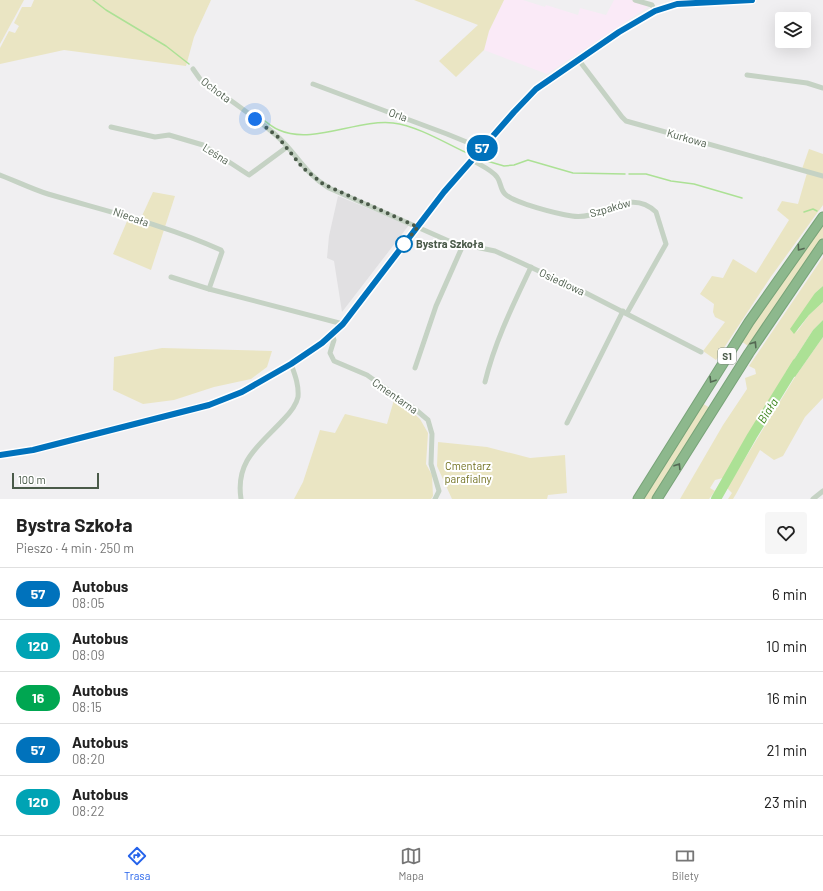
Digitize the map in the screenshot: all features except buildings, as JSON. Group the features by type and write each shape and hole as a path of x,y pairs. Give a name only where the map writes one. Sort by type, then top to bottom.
{"highway":[{"name":"S1","path":"638,499 749,322 823,217"},
{"name":"S1","path":"657,499 756,341 823,244"}],"main road":[{"path":"0,455 33,450 209,405 242,392 291,364 332,335 343,324 472,160 528,96 578,59 635,21 655,11 677,4 751,0"}],"street":[{"path":"635,0 648,4 655,11"},
{"name":"Kurkowa","path":"578,59 626,121 823,176"},
{"name":"Ochota","path":"193,69 200,79 244,110 277,136 303,168 323,184 418,227"},
{"path":"748,75 807,83 823,88"},
{"name":"Orla","path":"313,84 340,96 397,114 474,145 481,150"},
{"name":"Leśna","path":"111,128 155,137 169,135 204,145 249,175 287,147"},
{"name":"Szpaków","path":"472,160 494,174 504,193 513,200 572,216 583,216 635,201 653,209 658,217 666,244 625,312 567,423"},
{"name":"Niecała","path":"0,175 47,193 118,212 202,241 222,250 209,289"},
{"name":"Osiedlowa","path":"418,227 463,245 495,251 625,312 701,352"},
{"path":"415,368 436,306 463,245"},
{"path":"485,382 504,323 531,267"},
{"path":"171,277 209,289 343,324"},
{"name":"Cmentarna","path":"332,335 334,340 330,353 334,361 367,375 428,420 432,434 431,464 439,491 435,499"},
{"path":"241,499 240,484 243,468 255,449 289,414 297,399 298,385 291,364"},
{"path":"813,499 823,491"}],"shaded area":[{"path":"504,0 523,0 545,7 546,5 578,15 580,8 606,15 614,0 630,0 647,4 648,7 547,74 484,50 489,31"},
{"path":"338,196 409,225 342,312 334,261 327,258 329,236"},
{"path":"823,286 823,302 809,315 794,334 790,329 815,293"},
{"path":"823,320 823,337 795,377 786,372 813,330"}],"green space":[{"path":"0,0 24,0 0,44"},
{"path":"34,0 211,0 194,37 186,66 64,50 0,64 0,48 9,31 15,33 19,26 14,23 22,7 31,7"},
{"path":"414,0 504,0 489,31 484,50 456,77 439,61 478,25"},
{"path":"809,149 823,154 823,174 802,169"},
{"path":"807,173 823,178 823,205 770,278 716,360 703,351 725,322 715,317 713,312 714,304 700,294 712,276 723,278 733,259 756,273 789,220 777,210 782,201 798,204"},
{"path":"153,192 175,196 151,270 113,254 128,219 141,218"},
{"path":"823,223 823,238 748,346 741,341"},
{"path":"823,257 823,286 815,293 796,333 809,315 823,302 823,320 813,330 786,372 723,478 715,480 710,488 715,491 709,499 680,499 723,425 747,389 745,378 756,374 755,369 749,366"},
{"path":"823,337 823,398 805,417 783,456 774,460 760,450 733,499 728,499 732,493 727,488 795,377"},
{"path":"162,348 272,351 267,367 251,379 214,387 174,400 143,404 113,390 114,357"},
{"path":"394,400 408,408 420,419 428,433 426,464 432,475 433,496 431,499 294,499 303,482 320,430 335,433 345,414 387,424"},
{"path":"702,403 710,408 653,499 642,499"},
{"name":"Cmentarz parafialny","path":"438,442 487,447 530,458 565,455 567,493 548,495 547,499 452,499 437,466"}],"waterway":[{"path":"93,0 106,10 166,46 189,64"},
{"path":"254,112 275,128 292,134 306,135 379,123 393,123 422,131 469,154"},
{"path":"487,161 504,166 514,165 528,160 573,173 625,174"},
{"path":"629,174 646,174 671,181 694,184 742,198"},
{"path":"804,212 813,209 817,211"},
{"name":"Biała","path":"716,499 752,436 797,363"}],"bus line":[{"name":"57","path":"0,455 33,450 209,405 242,392 291,364 322,343 343,324 444,192 528,96 536,89 619,32 655,11 677,4 694,2 752,0"}],"place":[{"name":"Bystra Szkoła","path":"404,244"}],"route":[{"path":"255,119 277,136 303,168 315,179 339,193 398,217 418,227 404,244"}]}
